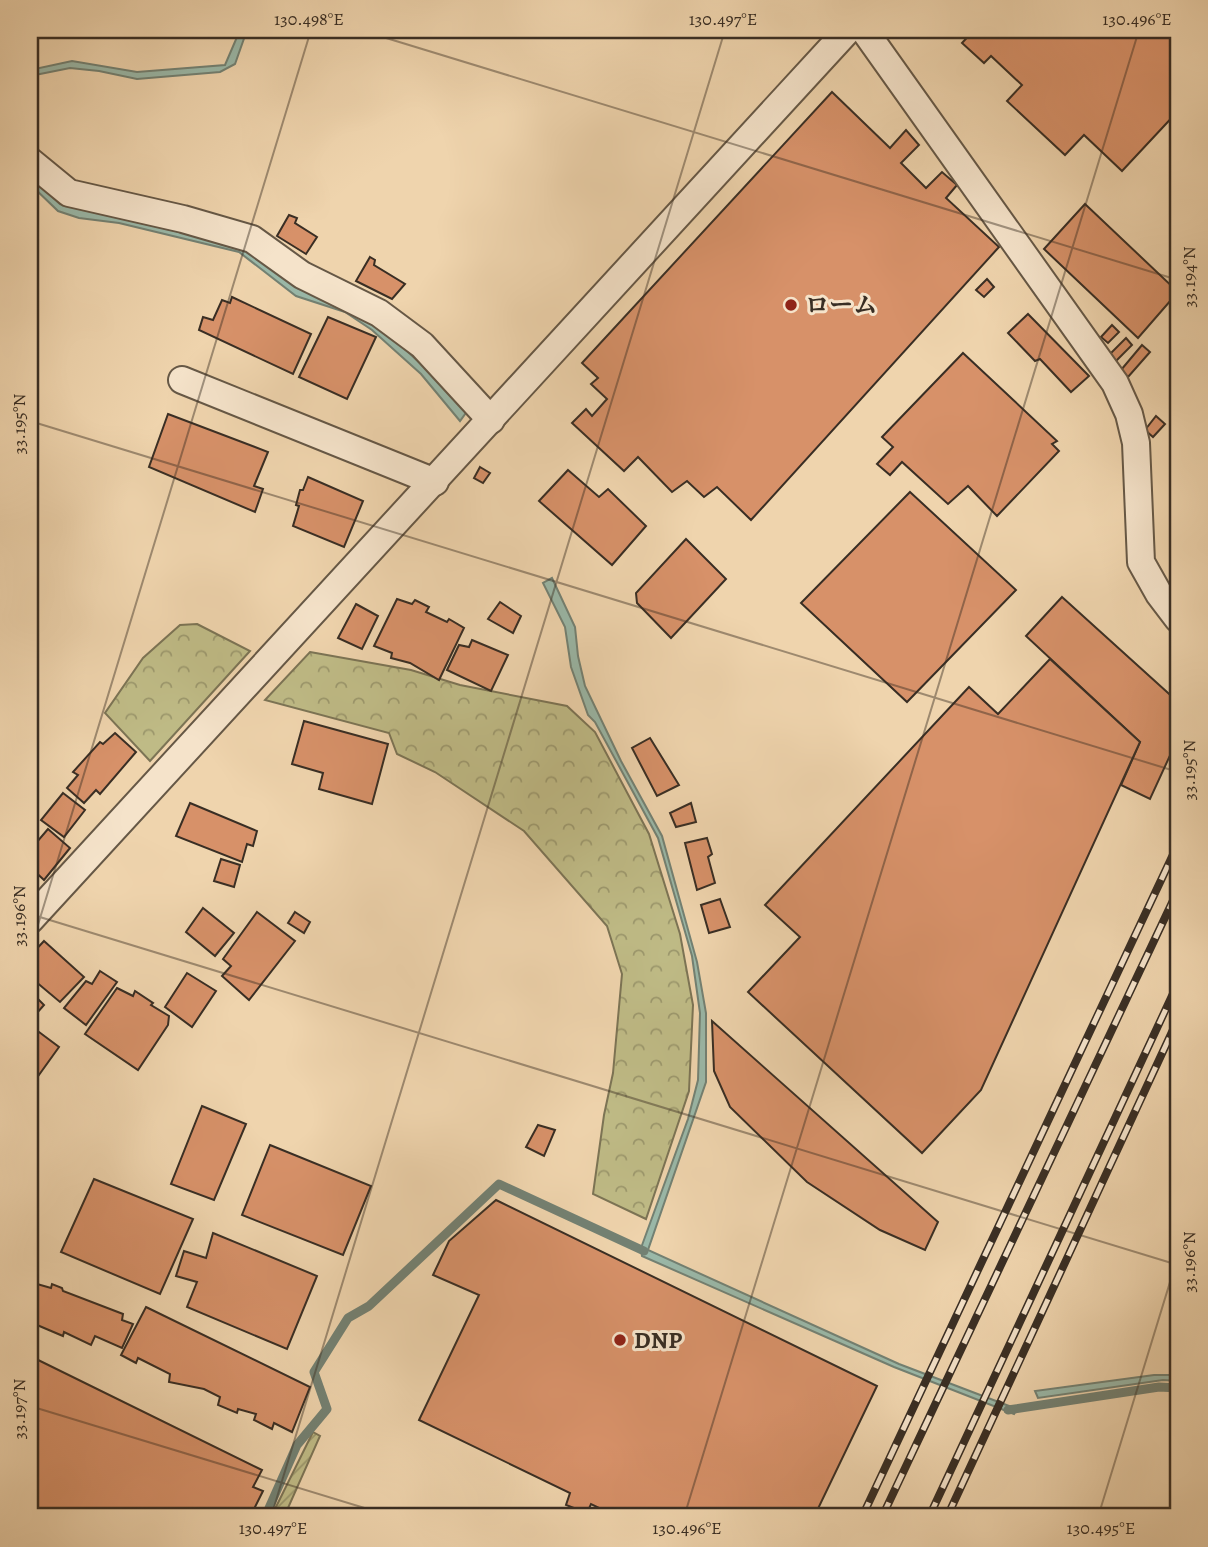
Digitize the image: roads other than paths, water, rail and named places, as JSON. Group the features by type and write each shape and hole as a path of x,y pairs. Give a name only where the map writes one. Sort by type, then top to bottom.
{"street":[{"path":"30,920 848,30"},
{"path":"864,30 1115,383 1129,414 1136,443 1141,562 1159,594 1178,619"},
{"path":"30,160 69,194 183,219 252,239 302,275 379,313 422,345 491,420"},
{"path":"182,380 435,481"}],"waterway":[{"path":"265,1517 297,1445 327,1409 314,1372 348,1318 369,1306 499,1184 644,1251"},
{"path":"1008,1410 1159,1387 1178,1388"}],"railway":[{"path":"862,1517 1178,844"},
{"path":"882,1517 1178,890"},
{"path":"929,1517 1178,983"},
{"path":"947,1517 1178,1019"}],"place":[{"name":"ローム","path":"791,305"},
{"name":"DNP","path":"620,1340"}]}
